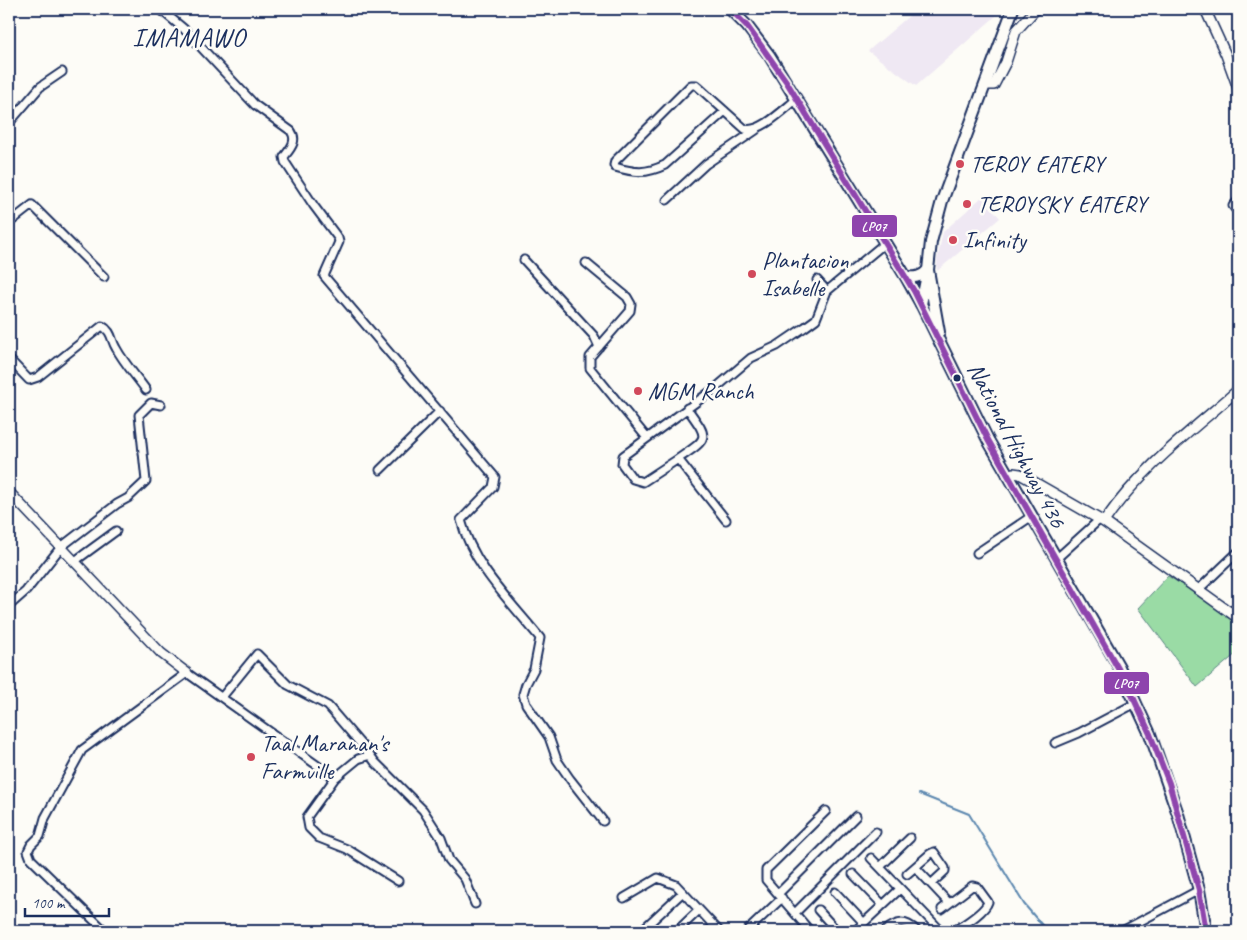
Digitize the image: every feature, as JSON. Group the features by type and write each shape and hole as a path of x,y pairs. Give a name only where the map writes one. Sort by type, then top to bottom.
{"main road":[{"name":"National Highway 436","path":"730,9 747,26 769,55 906,277 983,431 1106,645 1136,703 1169,783 1199,890 1206,931"},
{"path":"921,304 931,242 942,201 1013,9"},
{"path":"906,277 924,275 928,270"},
{"path":"928,270 942,346"}],"street":[{"path":"160,9 184,29 255,105 294,135 294,143 284,157 286,162 339,242 324,276 495,476 494,487 460,520 465,535 490,576 540,638 534,669 523,694 526,704 549,736 557,760 570,780 603,821"},
{"path":"984,85 994,85 999,78 1016,30 1036,9"},
{"path":"1205,9 1238,88"},
{"path":"9,123 40,87 62,72"},
{"path":"725,111 665,165 654,170 634,173 614,165 616,160 691,85 696,85 725,111 745,129 758,129"},
{"path":"667,200 706,164 758,129 797,99"},
{"path":"1238,201 1233,206 1238,212"},
{"path":"9,224 32,205 104,277"},
{"path":"687,408 703,431 703,438 699,445 643,482 633,478 622,464 623,456 751,358 776,346 816,319 827,291 885,243"},
{"path":"524,260 594,336 598,347"},
{"path":"586,262 627,297 630,304 630,311 590,357 590,368 647,438"},
{"path":"817,280 827,291"},
{"path":"9,359 29,380 38,378 102,326 107,328 116,348 146,390"},
{"path":"1056,558 1101,521 1153,464 1238,390"},
{"path":"9,606 26,591 61,547 117,504 128,498 146,481 138,415 151,403 162,405"},
{"path":"380,470 440,411"},
{"path":"678,459 726,520"},
{"path":"1007,475 1013,473 1020,474 1101,521 1234,616 1238,606"},
{"path":"9,492 161,653 335,778"},
{"path":"977,553 1032,516"},
{"path":"75,561 116,531"},
{"path":"1198,590 1238,552"},
{"path":"222,697 257,654 288,685 328,706 375,762 423,810 441,838 449,860 465,879 475,904"},
{"path":"106,931 31,859 28,851 40,836 45,818 82,750 188,673"},
{"path":"1055,744 1136,703"},
{"path":"370,755 358,759 335,778 307,817 309,828 319,838 347,849 398,881"},
{"path":"810,931 766,880 766,870 826,810"},
{"path":"747,931 856,816"},
{"path":"795,913 876,832"},
{"path":"880,867 910,838"},
{"path":"907,874 934,852 945,868 945,871 931,884"},
{"path":"871,858 941,931"},
{"path":"915,867 949,903"},
{"path":"853,874 883,905"},
{"path":"624,898 658,878 676,885 715,930"},
{"path":"942,908 968,888 975,886 988,902 981,911 954,931"},
{"path":"855,931 900,889"},
{"path":"1122,931 1199,890"},
{"path":"641,931 682,892"},
{"path":"835,892 864,923"},
{"path":"677,931 699,910"},
{"path":"818,910 837,931"},
{"path":"885,931 894,924 903,923 912,926 917,931"}],"shaded area":[{"path":"917,9 1000,9 996,16 916,86 868,51"},
{"path":"982,197 1000,218 937,271 937,260 943,232"}],"green space":[{"path":"1168,576 1238,620 1238,652 1197,687 1138,608"}],"waterway":[{"path":"919,794 969,814 1024,904 1047,931"}],"transit line":[{"name":"LP07","path":"730,9 747,26 786,81 914,291 988,440 1128,686 1150,734 1169,783 1199,890 1206,931"}],"place":[{"name":"TEROY EATERY","path":"960,164"},
{"name":"TEROYSKY EATERY","path":"967,204"},
{"name":"Infinity","path":"953,240"},
{"name":"Plantacion Isabelle","path":"752,274"},
{"name":"MGM Ranch","path":"638,391"},
{"name":"Taal Maranan's Farmville","path":"251,757"}],"district":[{"name":"IMAMAWO","path":"189,37"}]}
